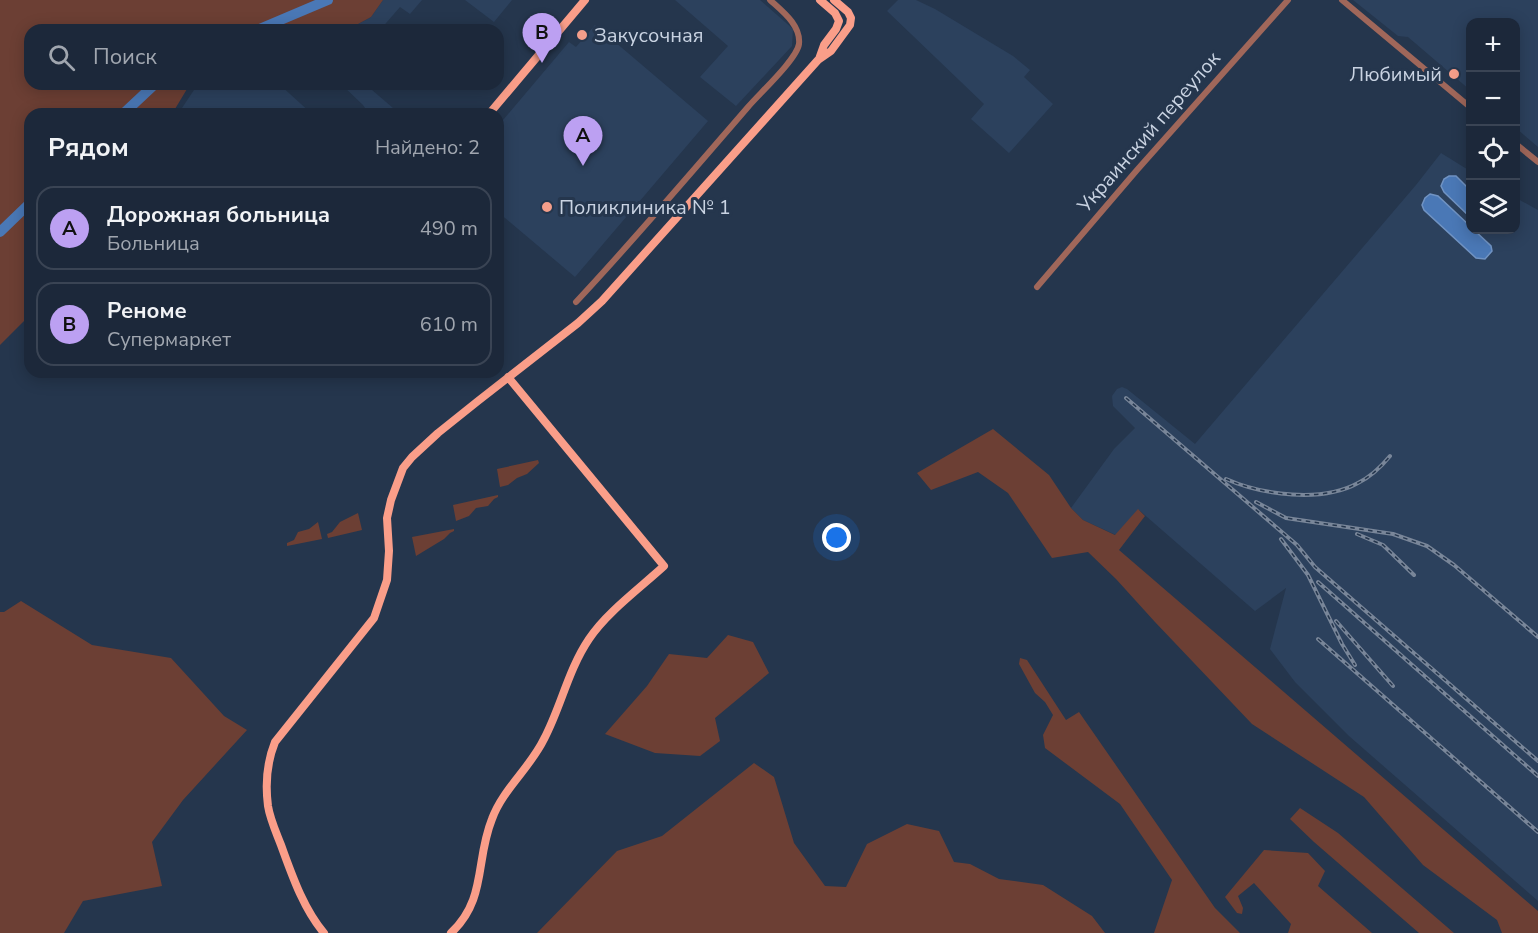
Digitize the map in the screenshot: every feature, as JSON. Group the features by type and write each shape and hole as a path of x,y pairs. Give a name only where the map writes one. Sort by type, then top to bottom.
{"main road":[{"path":"494,108 585,0"},
{"path":"818,60 824,45 839,21 835,13 820,0"},
{"path":"324,933 316,923 292,874 270,816 266,779 275,742 374,618 387,580 389,551 387,518 403,468 438,433 592,312 818,60 831,51 850,25 848,12 834,0"},
{"path":"451,933 467,914 475,896 492,817 506,793 524,771 544,740 588,640 600,624 664,566 508,377"}],"street":[{"path":"576,302 790,62 799,45 798,34 794,25 770,0"},
{"name":"Украинский переулок","path":"1037,287 1288,0"},
{"path":"1342,0 1466,104"},
{"path":"1520,148 1538,162"}],"shaded area":[{"path":"0,0 383,0 371,17 358,24 24,24 24,90 186,90 176,108 24,108 24,321 0,345"},
{"path":"383,0 422,0 410,14 400,7 385,24 358,24 371,17"},
{"path":"465,0 512,0 494,22"},
{"path":"675,0 760,0 793,29 792,46 736,106 700,77 728,46"},
{"path":"898,0 916,0 935,9 1013,56 1030,70 1024,77 1053,104 1009,153 971,119 984,104 887,11"},
{"path":"1353,0 1538,0 1538,147 1520,131 1520,18 1466,18 1466,87 1408,37 1398,36"},
{"path":"595,25 708,121 575,277 504,217 504,119 569,42 576,47"},
{"path":"194,90 286,90 305,108 182,108"},
{"path":"347,90 372,90 393,108 365,108"},
{"path":"1441,153 1466,169 1466,234 1520,234 1520,200 1538,210 1538,901 1349,736 1295,682 1270,649 1286,588 1255,611 1139,510 1116,535 1083,520 1071,508 1114,449 1135,428 1113,406 1112,396 1117,389 1122,387 1127,389 1195,444"},
{"path":"993,429 1049,475 1071,508 1083,520 1115,535 1138,509 1145,516 1119,550 1538,911 1538,933 1502,933 1497,920 1423,865 1364,797 1252,724 1088,552 1052,558 1008,493 978,472 931,490 917,473"},
{"path":"538,460 539,463 527,474 500,487 497,469"},
{"path":"498,495 488,506 476,508 469,516 456,521 453,505"},
{"path":"358,513 362,530 328,538 327,534 332,532 340,522"},
{"path":"318,522 322,539 287,546 287,543 294,540 298,532 309,529"},
{"path":"454,529 444,539 416,556 412,537"},
{"path":"21,601 92,645 171,658 224,716 247,730 183,800 152,842 162,886 83,901 64,933 0,933 0,612 4,612"},
{"path":"728,635 753,642 769,673 715,718 720,741 700,756 655,753 605,734 647,686 669,654 707,658"},
{"path":"1020,658 1027,660 1066,720 1079,712 1215,908 1240,933 1154,933 1172,880 1120,804 1045,748 1043,735 1053,715 1045,702 1035,693 1019,664"},
{"path":"754,763 774,777 794,843 825,886 846,887 867,844 907,824 939,831 954,862 970,864 999,879 1043,885 1092,916 1105,933 537,933 617,851 662,836"},
{"path":"1300,808 1338,833 1454,933 1419,933 1290,819"},
{"path":"1264,850 1308,853 1325,871 1318,886 1372,933 1288,933 1291,924 1254,883 1238,896 1243,908 1242,914 1237,913 1225,897"}],"water":[{"path":"1456,176 1466,186 1466,213 1444,192 1441,186 1444,179"},
{"path":"1430,194 1438,196 1466,222 1466,234 1478,234 1491,246 1492,251 1485,259 1476,258 1424,210 1422,205"}],"waterway":[{"path":"271,24 328,0"},
{"path":"129,108 149,90"},
{"path":"0,232 24,209"}],"railway":[{"path":"1126,398 1297,545 1315,567 1538,761"},
{"path":"1226,479 1274,493 1310,495 1327,493 1362,481 1390,456"},
{"path":"1256,502 1286,518 1393,534 1427,546 1454,565 1538,637"},
{"path":"1357,534 1383,545 1414,575"},
{"path":"1281,539 1308,575 1342,644 1355,665"},
{"path":"1318,582 1538,776"},
{"path":"1336,621 1393,686"},
{"path":"1318,639 1538,832"}],"place":[{"name":"Закусочная","path":"582,35"},
{"name":"Реноме","path":"542,63"},
{"name":"Любимый","path":"1454,74"},
{"name":"Дорожная больница","path":"583,166"},
{"name":"Поликлиника № 1","path":"547,207"}]}
